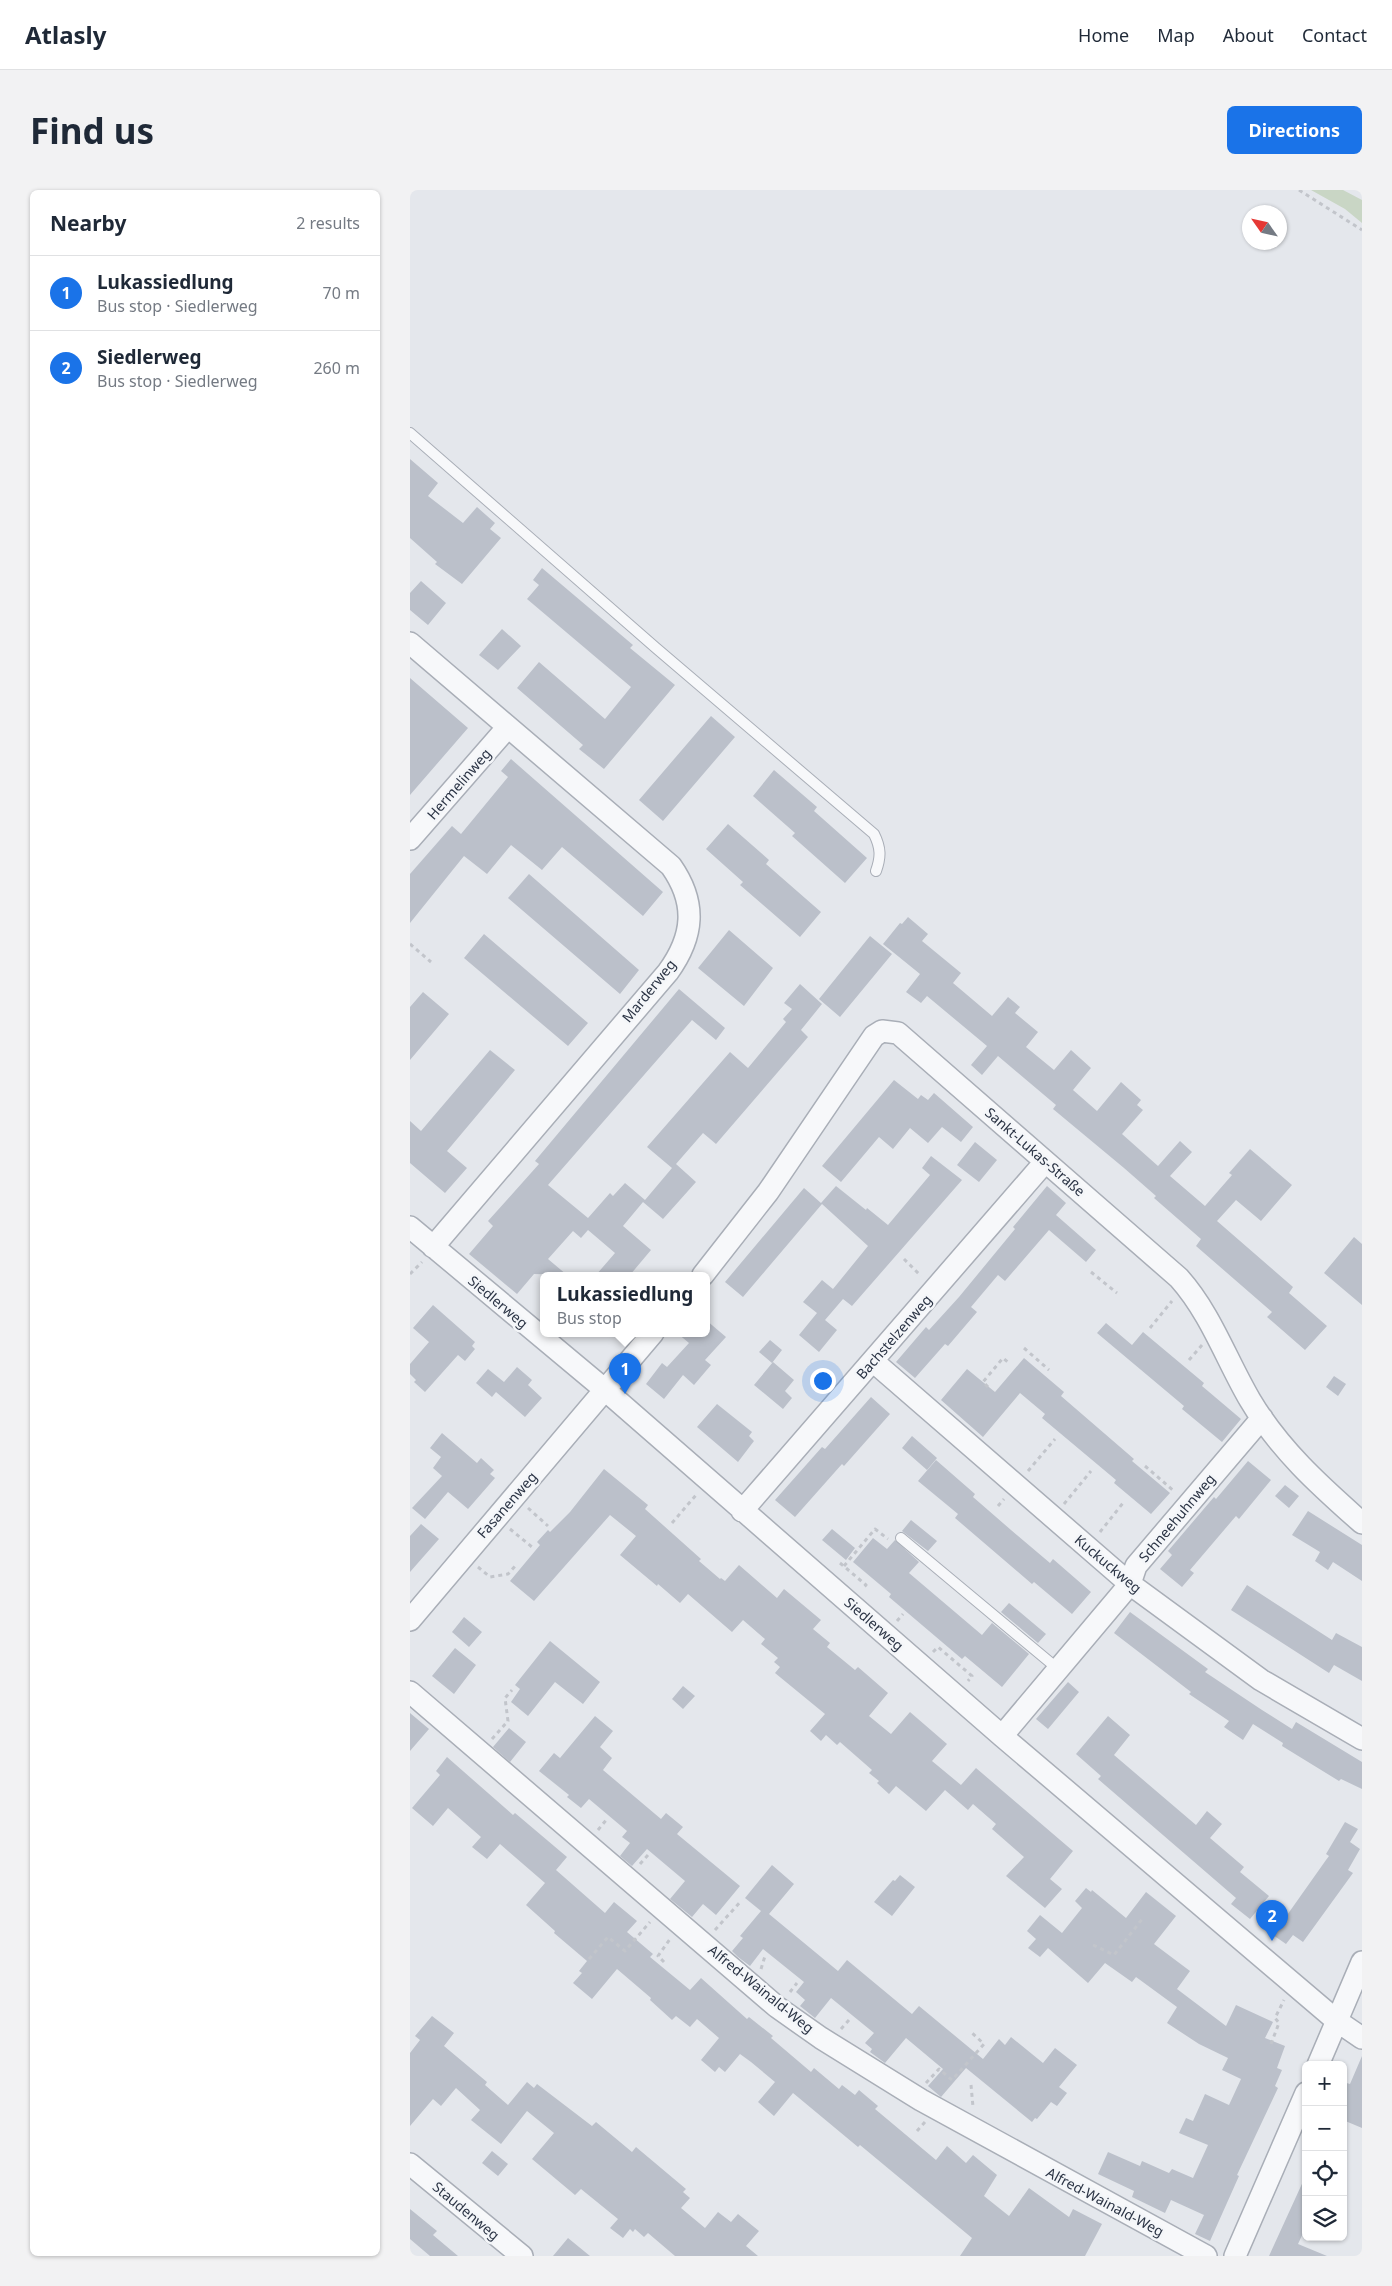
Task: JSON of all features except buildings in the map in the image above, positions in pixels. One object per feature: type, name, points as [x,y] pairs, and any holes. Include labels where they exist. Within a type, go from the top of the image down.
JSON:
[{"type":"street","name":"Marderweg","points":[[410,644],[671,866],[685,891],[691,919],[686,942],[668,972],[432,1247]]},
{"type":"street","name":"Hermelinweg","points":[[410,840],[508,728]]},
{"type":"street","name":"Sankt-Lukas-Straße","points":[[705,1272],[768,1192],[874,1036],[882,1032],[898,1033],[1168,1267],[1186,1286],[1215,1329],[1236,1373],[1262,1418],[1283,1448],[1316,1483],[1362,1523]]},
{"type":"street","name":"Bachstelzenweg","points":[[742,1511],[874,1362],[1045,1162]]},
{"type":"street","name":"Siedlerweg","points":[[410,1227],[540,1337]]},
{"type":"street","name":"Siedlerweg","points":[[540,1337],[604,1390],[1002,1736],[1337,2021],[1362,2038]]},
{"type":"street","points":[[604,1390],[650,1337]]},
{"type":"street","name":"Kuckuckweg","points":[[874,1362],[1130,1584],[1261,1680],[1362,1739]]},
{"type":"street","name":"Fasanenweg","points":[[410,1620],[604,1390]]},
{"type":"street","name":"Schneehuhnweg","points":[[1002,1736],[1130,1584],[1136,1566],[1262,1418]]},
{"type":"street","name":"Alfred-Wainald-Weg","points":[[410,1692],[777,2007],[821,2038],[921,2100],[1206,2256]]},
{"type":"street","points":[[1320,2061],[1362,1962]]},
{"type":"street","points":[[1235,2256],[1302,2102]]},
{"type":"street","name":"Staudenweg","points":[[410,2164],[522,2256]]},
{"type":"lane","points":[[410,433],[656,648],[874,834],[880,846],[880,860],[876,871]]},
{"type":"lane","points":[[900,1538],[1058,1669]]},
{"type":"path","points":[[1299,190],[1362,230]]},
{"type":"path","points":[[410,944],[431,962]]},
{"type":"path","points":[[1091,1272],[1117,1293]]},
{"type":"path","points":[[1150,1328],[1186,1286]]},
{"type":"path","points":[[1024,1348],[1049,1370]]},
{"type":"path","points":[[988,1387],[983,1382],[1003,1358],[1010,1364]]},
{"type":"path","points":[[1016,1486],[1055,1439]]},
{"type":"path","points":[[1145,1466],[1189,1504]]},
{"type":"path","points":[[1053,1518],[1091,1471]]},
{"type":"path","points":[[672,1523],[708,1481]]},
{"type":"path","points":[[515,1496],[548,1526]]},
{"type":"path","points":[[1087,1547],[1123,1503]]},
{"type":"path","points":[[496,1518],[532,1547]]},
{"type":"path","points":[[844,1566],[875,1529],[891,1541],[900,1538]]},
{"type":"path","points":[[464,1555],[490,1577],[508,1574],[516,1565]]},
{"type":"path","points":[[480,1753],[508,1721],[505,1698],[512,1690]]},
{"type":"path","points":[[703,1943],[741,1901]]},
{"type":"path","points":[[588,1959],[608,1937],[625,1951],[662,1908]]},
{"type":"path","points":[[1093,1945],[1114,1955],[1143,1918]]},
{"type":"path","points":[[664,1962],[658,1956],[680,1923]]},
{"type":"path","points":[[1271,2044],[1279,2023],[1275,2018],[1292,1983]]},
{"type":"path","points":[[921,2100],[927,2092],[924,2085],[939,2069],[952,2080],[984,2044],[970,2031]]},
{"type":"green space","points":[[1311,190],[1343,190],[1362,200],[1362,223],[1345,209]]},
{"type":"place","name":"Lukassiedlung","points":[[625,1394]]},
{"type":"place","name":"Siedlerweg","points":[[1272,1941]]}]
